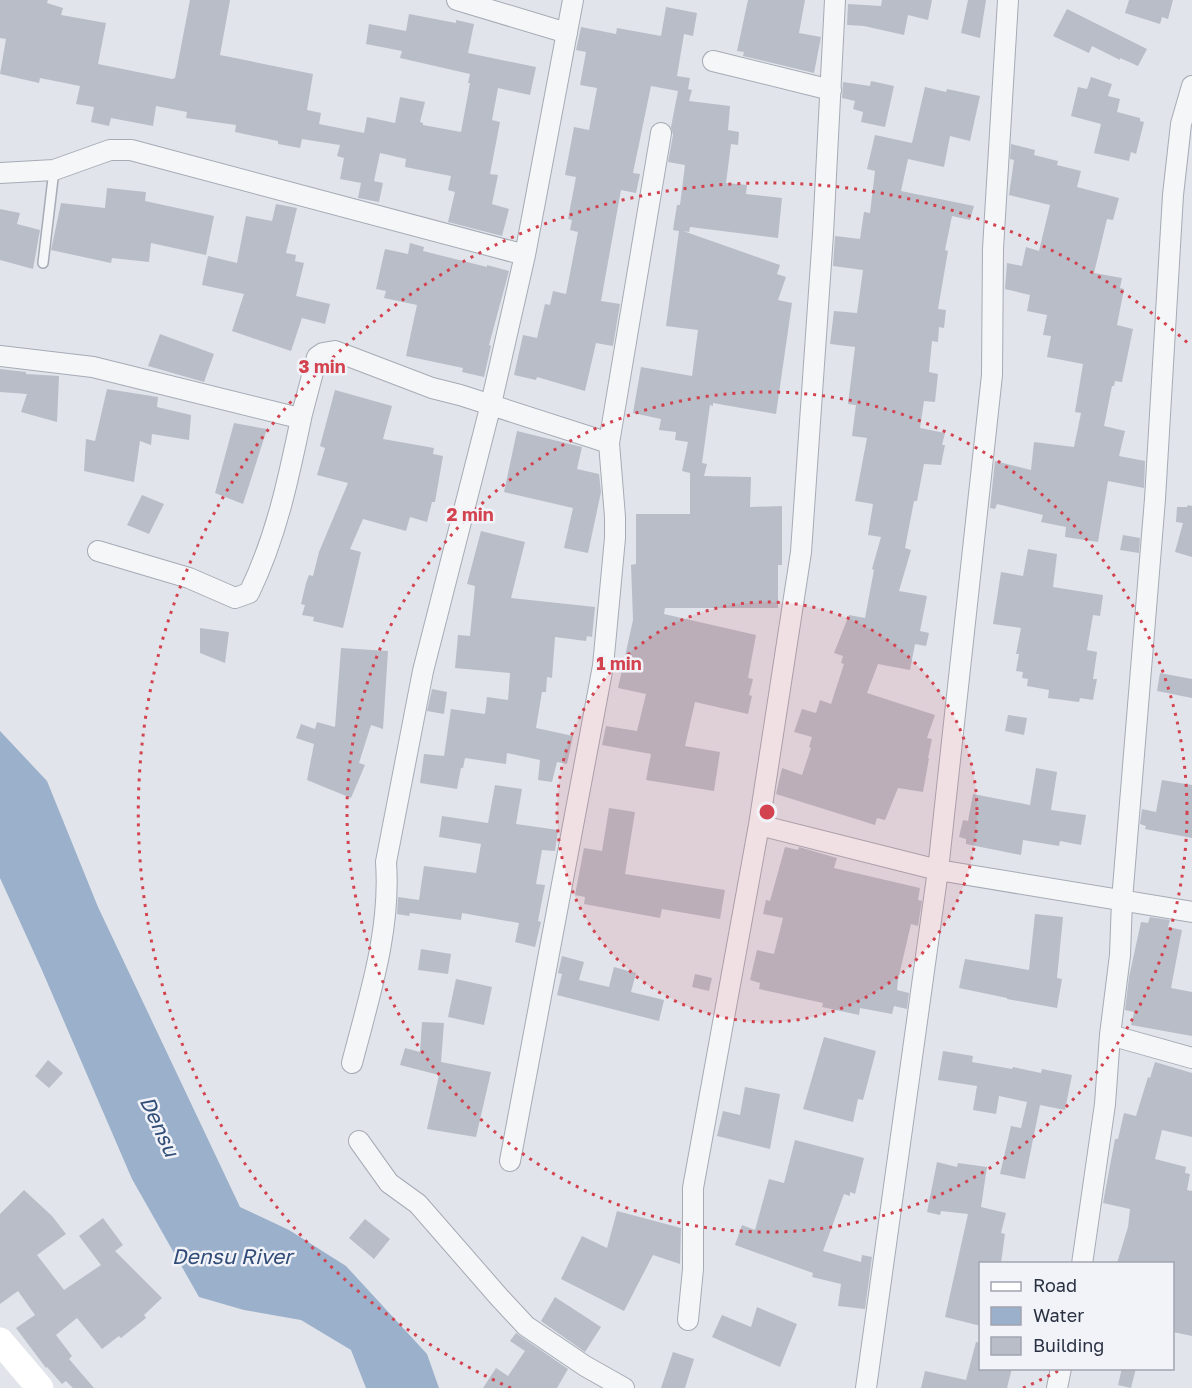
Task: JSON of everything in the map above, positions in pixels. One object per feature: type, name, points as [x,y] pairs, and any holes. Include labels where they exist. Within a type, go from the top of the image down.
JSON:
[{"type":"street","points":[[457,0],[567,33]]},
{"type":"street","points":[[352,1063],[382,948],[388,887],[386,862],[423,671],[491,404],[525,255],[573,0]]},
{"type":"street","points":[[688,1320],[693,1269],[693,1188],[759,825],[801,552],[835,0]]},
{"type":"street","points":[[866,1388],[938,870],[992,375],[993,249],[1008,0]]},
{"type":"street","points":[[713,61],[831,90]]},
{"type":"street","points":[[1082,1262],[1105,1104],[1110,1035],[1120,955],[1122,900],[1155,499],[1173,195],[1181,124],[1192,86]]},
{"type":"street","points":[[510,1161],[603,666],[615,538],[609,443],[661,133]]},
{"type":"street","points":[[0,173],[54,170],[110,150],[131,150],[525,255]]},
{"type":"street","points":[[98,551],[189,578],[235,598],[249,594],[286,492],[302,414],[318,357],[323,353],[335,351],[432,388],[491,404],[609,443]]},
{"type":"street","points":[[0,356],[93,367],[287,416],[295,417],[302,414]]},
{"type":"street","points":[[759,825],[938,870],[1192,912]]},
{"type":"street","points":[[1110,1035],[1192,1058]]},
{"type":"street","points":[[359,1141],[389,1183],[418,1204],[526,1326],[585,1366],[624,1388]]},
{"type":"street","points":[[0,1341],[38,1385]]},
{"type":"street","points":[[1057,1388],[1061,1370]]},
{"type":"lane","points":[[43,263],[54,170]]},
{"type":"water","name":"Densu River","points":[[0,731],[47,781],[98,907],[240,1207],[289,1230],[346,1266],[427,1354],[439,1388],[366,1388],[351,1350],[301,1320],[244,1310],[199,1297],[132,1179],[0,878]]},
{"type":"building","points":[[0,0],[48,0],[47,3],[63,8],[61,15],[106,23],[98,64],[172,79],[175,78],[190,0],[230,0],[220,55],[313,74],[307,110],[321,113],[319,124],[364,133],[367,117],[395,123],[400,97],[425,102],[420,122],[423,125],[461,132],[470,83],[468,83],[470,74],[400,58],[402,51],[366,44],[369,24],[406,31],[409,14],[474,24],[468,53],[536,67],[530,95],[498,88],[492,120],[500,122],[490,174],[498,175],[492,204],[509,209],[502,236],[448,222],[455,192],[448,190],[451,176],[405,167],[406,159],[380,153],[374,181],[383,183],[379,202],[358,198],[361,183],[340,179],[344,158],[337,156],[340,145],[302,139],[300,148],[278,144],[278,141],[235,132],[236,125],[186,118],[187,112],[156,106],[153,126],[111,118],[109,126],[91,122],[94,107],[76,104],[80,86],[40,78],[39,83],[0,74],[6,39],[0,38]]},
{"type":"building","points":[[748,0],[805,0],[799,33],[821,37],[814,73],[743,56],[744,52],[737,51]]},
{"type":"building","points":[[882,0],[932,0],[928,20],[908,15],[904,35],[864,26],[847,25],[848,4],[881,6]]},
{"type":"building","points":[[968,0],[986,0],[980,38],[961,33]]},
{"type":"building","points":[[1129,0],[1173,0],[1168,19],[1162,17],[1160,24],[1125,13]]},
{"type":"building","points":[[666,7],[697,13],[693,36],[684,34],[677,76],[690,78],[688,89],[692,90],[689,101],[730,106],[728,130],[739,132],[738,145],[731,144],[726,183],[747,185],[746,194],[782,198],[778,238],[690,227],[689,232],[683,231],[780,265],[777,274],[786,277],[778,300],[792,303],[776,414],[713,403],[713,406],[710,405],[702,463],[707,464],[704,476],[751,477],[750,507],[782,506],[782,565],[778,565],[778,608],[665,608],[664,614],[756,635],[748,678],[753,679],[748,714],[695,702],[685,746],[720,752],[714,791],[646,780],[651,754],[602,745],[606,726],[637,731],[646,694],[618,688],[633,620],[631,565],[636,564],[636,514],[690,514],[690,473],[682,471],[688,442],[675,440],[676,432],[659,430],[661,419],[633,413],[641,367],[692,376],[698,330],[666,326],[679,231],[673,230],[677,205],[680,205],[685,165],[668,162],[673,135],[671,127],[678,91],[651,86],[633,173],[640,174],[636,193],[621,190],[601,301],[620,304],[613,346],[596,343],[585,391],[537,377],[536,380],[514,375],[523,335],[537,338],[545,304],[550,305],[553,291],[566,294],[578,232],[570,230],[572,220],[568,219],[576,177],[565,175],[574,127],[589,130],[597,88],[580,85],[586,52],[576,50],[581,27],[616,34],[617,28],[661,36]]},
{"type":"building","points":[[1067,9],[1147,49],[1138,66],[1092,46],[1089,53],[1053,36]]},
{"type":"building","points":[[1091,77],[1112,84],[1108,96],[1120,99],[1117,112],[1140,118],[1140,121],[1144,122],[1136,154],[1131,152],[1129,161],[1094,153],[1101,124],[1071,116],[1078,87],[1087,89]]},
{"type":"building","points":[[871,81],[894,86],[885,127],[861,122],[863,112],[853,109],[855,101],[842,98],[843,82],[870,86]]},
{"type":"building","points":[[925,87],[980,96],[970,141],[950,136],[944,167],[908,159],[901,191],[974,206],[970,220],[952,216],[945,250],[948,251],[938,309],[946,310],[944,328],[939,327],[938,342],[932,341],[929,372],[938,374],[935,402],[924,401],[920,428],[945,433],[942,445],[945,445],[941,465],[924,464],[905,548],[911,550],[899,591],[927,596],[920,631],[929,633],[926,646],[915,644],[910,670],[878,664],[867,693],[935,715],[927,738],[932,739],[929,758],[923,792],[898,788],[885,820],[877,818],[875,825],[776,794],[782,768],[802,775],[811,748],[809,747],[812,737],[794,732],[802,709],[816,713],[820,700],[831,704],[844,664],[841,663],[843,656],[834,653],[849,615],[865,618],[874,570],[872,569],[881,537],[868,535],[873,504],[855,501],[867,438],[852,436],[856,405],[848,404],[855,347],[830,344],[834,311],[857,313],[863,270],[833,266],[835,236],[860,239],[864,212],[870,213],[875,171],[867,169],[875,135],[912,143]]},
{"type":"building","points":[[1011,144],[1035,150],[1034,155],[1058,161],[1057,165],[1081,171],[1077,187],[1119,198],[1113,220],[1107,219],[1094,273],[1122,278],[1120,288],[1124,289],[1117,325],[1133,329],[1122,382],[1115,381],[1112,386],[1104,426],[1125,431],[1119,456],[1145,461],[1144,488],[1108,481],[1098,542],[1065,537],[1066,527],[1041,522],[1043,515],[997,504],[995,509],[990,508],[995,461],[1031,470],[1034,442],[1074,447],[1081,413],[1075,412],[1083,364],[1047,357],[1051,336],[1043,335],[1047,315],[1027,311],[1030,295],[1005,289],[1007,263],[1022,266],[1026,247],[1039,251],[1050,205],[1009,195],[1014,160],[1010,159]]},
{"type":"building","points":[[107,188],[146,192],[145,201],[214,216],[206,255],[151,243],[149,262],[112,258],[111,263],[51,250],[61,203],[105,208]]},
{"type":"building","points":[[276,204],[297,208],[286,253],[296,255],[295,261],[304,263],[296,296],[330,304],[325,324],[302,318],[291,351],[232,331],[244,294],[202,285],[208,256],[237,263],[246,216],[272,221]]},
{"type":"building","points":[[0,209],[20,213],[17,224],[40,230],[33,269],[0,260]]},
{"type":"building","points":[[410,243],[424,247],[423,251],[509,271],[489,345],[491,346],[484,377],[462,372],[463,368],[406,356],[417,305],[384,298],[386,291],[376,289],[385,249],[408,254]]},
{"type":"building","points":[[160,334],[214,354],[204,382],[148,366]]},
{"type":"building","points":[[0,369],[26,372],[26,374],[59,376],[57,422],[21,412],[27,394],[0,392]]},
{"type":"building","points":[[107,389],[158,397],[157,407],[191,415],[189,440],[152,434],[151,445],[140,441],[134,482],[84,471],[86,439],[95,441]]},
{"type":"building","points":[[335,390],[392,406],[383,439],[434,448],[433,454],[443,456],[435,502],[432,502],[427,522],[410,517],[406,531],[363,519],[350,549],[361,552],[343,628],[313,621],[314,617],[302,615],[305,605],[301,604],[309,575],[313,576],[319,552],[348,483],[317,475],[325,448],[320,446]]},
{"type":"building","points":[[234,423],[267,429],[243,504],[215,493]]},
{"type":"building","points":[[517,431],[582,447],[577,469],[599,474],[601,492],[588,553],[564,548],[573,508],[504,492]]},
{"type":"building","points":[[142,495],[164,504],[149,534],[127,525]]},
{"type":"building","points":[[1192,506],[1192,557],[1175,552],[1183,523],[1176,522],[1177,507]]},
{"type":"building","points":[[481,531],[525,542],[511,598],[595,607],[592,637],[587,636],[586,641],[555,637],[552,678],[547,677],[546,692],[542,692],[536,728],[573,736],[567,764],[557,762],[552,782],[538,780],[540,760],[507,753],[506,764],[465,758],[457,789],[420,783],[424,754],[444,756],[451,709],[485,714],[487,697],[508,700],[510,673],[455,668],[458,635],[470,636],[475,586],[467,584]]},
{"type":"building","points":[[1123,535],[1140,538],[1139,553],[1120,550]]},
{"type":"building","points":[[1028,549],[1057,554],[1053,587],[1103,595],[1100,616],[1093,615],[1087,650],[1097,652],[1093,679],[1097,679],[1093,700],[1080,698],[1079,702],[1048,698],[1049,690],[1027,686],[1028,679],[1022,678],[1023,672],[1016,671],[1019,654],[1016,654],[1021,628],[993,624],[1001,572],[1023,576]]},
{"type":"building","points":[[200,628],[229,632],[225,663],[200,653]]},
{"type":"building","points":[[341,648],[388,651],[383,729],[371,725],[359,763],[365,765],[351,798],[307,780],[314,744],[296,738],[301,724],[315,729],[317,722],[335,727]]},
{"type":"building","points":[[1160,673],[1192,679],[1192,698],[1157,691]]},
{"type":"building","points":[[432,689],[447,692],[444,714],[427,711]]},
{"type":"building","points":[[1008,715],[1027,718],[1024,735],[1005,731]]},
{"type":"building","points":[[1036,768],[1057,772],[1051,810],[1086,815],[1081,845],[1060,841],[1059,846],[1023,840],[1021,855],[966,844],[966,839],[959,837],[963,820],[968,821],[973,794],[1030,805]]},
{"type":"building","points":[[1162,780],[1192,785],[1192,838],[1145,829],[1146,826],[1140,824],[1142,809],[1156,812]]},
{"type":"building","points":[[495,785],[522,789],[516,824],[558,830],[555,851],[542,850],[536,884],[545,885],[538,921],[541,922],[535,947],[515,942],[519,923],[462,913],[461,920],[410,913],[409,916],[397,914],[398,897],[419,900],[424,866],[476,873],[481,844],[439,837],[442,816],[488,823]]},
{"type":"building","points":[[609,808],[635,812],[625,874],[725,890],[720,919],[662,909],[660,918],[584,904],[585,897],[575,895],[584,848],[602,851]]},
{"type":"building","points":[[785,847],[798,850],[799,847],[837,858],[834,868],[920,888],[918,900],[922,901],[918,926],[911,924],[898,980],[897,990],[909,993],[907,1009],[894,1006],[892,1014],[860,1008],[859,1015],[822,1007],[823,1003],[759,989],[760,983],[750,980],[757,950],[774,954],[783,918],[763,914],[766,900],[770,901]]},
{"type":"building","points":[[1035,914],[1063,917],[1057,978],[1062,979],[1057,1008],[959,988],[965,959],[1029,970]]},
{"type":"building","points":[[1150,917],[1170,920],[1168,927],[1182,930],[1171,988],[1192,992],[1192,1036],[1131,1025],[1134,1012],[1125,1010],[1129,977],[1141,922],[1148,923]]},
{"type":"building","points":[[421,949],[451,954],[448,974],[418,970]]},
{"type":"building","points":[[562,956],[584,962],[579,980],[609,987],[614,967],[636,973],[631,992],[664,1000],[659,1021],[557,995],[562,974],[558,973]]},
{"type":"building","points":[[695,974],[712,978],[709,991],[692,987]]},
{"type":"building","points":[[456,979],[492,987],[484,1025],[448,1017]]},
{"type":"building","points":[[422,1022],[444,1023],[441,1062],[491,1072],[476,1137],[427,1129],[439,1075],[400,1065],[405,1048],[420,1052]]},
{"type":"building","points":[[824,1037],[876,1051],[863,1100],[858,1099],[853,1122],[803,1109]]},
{"type":"building","points":[[943,1051],[973,1056],[972,1062],[1041,1073],[1042,1069],[1072,1075],[1065,1110],[1040,1105],[1025,1179],[1000,1174],[1011,1126],[1021,1128],[1027,1102],[999,1096],[996,1114],[973,1110],[977,1086],[938,1080]]},
{"type":"building","points":[[48,1060],[63,1073],[49,1088],[35,1076]]},
{"type":"building","points":[[1155,1062],[1192,1073],[1192,1137],[1162,1130],[1155,1159],[1186,1167],[1185,1173],[1190,1174],[1187,1190],[1192,1191],[1192,1336],[1174,1332],[1174,1262],[1117,1262],[1128,1227],[1130,1209],[1103,1203],[1115,1139],[1118,1139],[1124,1113],[1136,1116],[1148,1077],[1150,1078]]},
{"type":"building","points":[[745,1087],[780,1094],[770,1149],[717,1136],[723,1111],[740,1115]]},
{"type":"building","points":[[795,1140],[864,1158],[855,1194],[850,1192],[850,1196],[844,1194],[823,1251],[861,1262],[862,1255],[872,1257],[865,1309],[838,1306],[841,1284],[812,1277],[813,1273],[735,1245],[742,1225],[755,1230],[769,1179],[784,1183]]},
{"type":"building","points":[[937,1162],[957,1167],[958,1163],[987,1167],[981,1207],[1006,1213],[1001,1233],[1005,1234],[1001,1262],[979,1262],[979,1326],[945,1317],[968,1214],[941,1211],[940,1215],[927,1212]]},
{"type":"building","points":[[24,1190],[52,1216],[66,1234],[37,1255],[64,1290],[101,1265],[79,1236],[103,1218],[123,1245],[115,1251],[162,1298],[144,1315],[146,1318],[121,1338],[119,1336],[102,1349],[77,1318],[56,1335],[72,1356],[69,1359],[94,1388],[73,1388],[66,1381],[62,1384],[46,1368],[16,1328],[35,1315],[18,1291],[0,1304],[0,1214]]},
{"type":"building","points":[[617,1211],[681,1228],[680,1264],[653,1255],[624,1311],[561,1279],[582,1236],[607,1248]]},
{"type":"building","points":[[365,1219],[390,1239],[374,1259],[349,1238]]},
{"type":"building","points":[[555,1297],[601,1327],[585,1352],[541,1321]]},
{"type":"building","points":[[757,1307],[797,1324],[780,1367],[712,1337],[722,1315],[751,1327]]},
{"type":"building","points":[[516,1333],[568,1369],[557,1388],[483,1388],[496,1368],[508,1376],[525,1351],[510,1341]]},
{"type":"building","points":[[976,1342],[979,1343],[979,1370],[1012,1370],[1007,1388],[921,1388],[925,1371],[966,1380]]},
{"type":"building","points":[[673,1352],[694,1359],[685,1388],[661,1388]]},
{"type":"building","points":[[1122,1370],[1136,1370],[1131,1388],[1118,1385]]},
{"type":"water label","name":"Densu","points":[[160,1126]]}]
